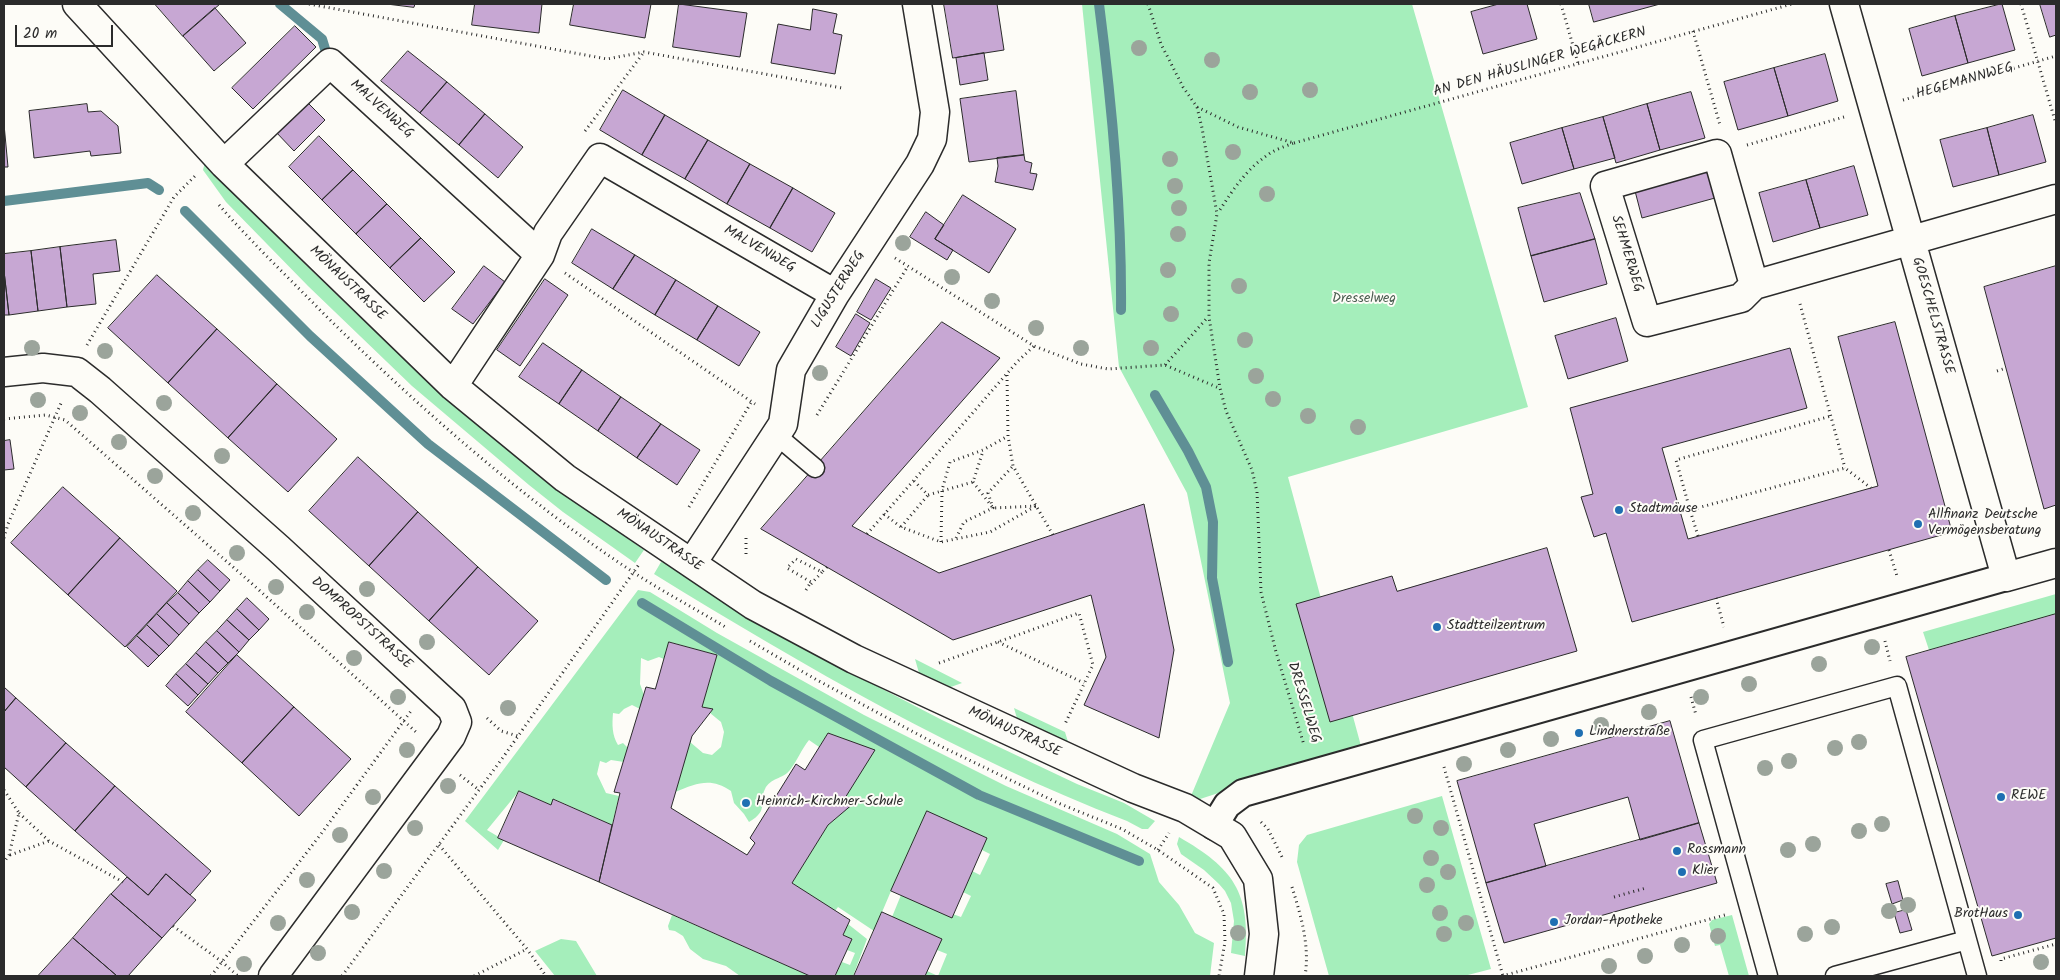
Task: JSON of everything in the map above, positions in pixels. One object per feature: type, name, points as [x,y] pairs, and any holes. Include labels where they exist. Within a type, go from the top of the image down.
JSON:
[{"type":"street","name":"MÖNAUSTRASSE","points":[[77,4],[219,158],[453,386],[565,478],[753,605],[854,658],[1133,788],[1184,808],[1232,836],[1258,879],[1264,934],[1259,976]]},
{"type":"street","name":"LIGUSTERWEG","points":[[692,563],[784,436],[791,370],[835,294],[920,164],[932,139],[935,112],[917,4]]},
{"type":"street","name":"GOESCHELSTRASSE","points":[[1844,4],[2006,577]]},
{"type":"street","name":"MALVENWEG","points":[[219,158],[330,63],[540,255]]},
{"type":"street","name":"SEHMERWEG","points":[[1722,152],[1605,186],[1647,322],[1741,298],[1754,285],[1910,241]]},
{"type":"street","points":[[1722,152],[1754,285]]},
{"type":"street","name":"MALVENWEG","points":[[600,158],[835,294]]},
{"type":"street","points":[[453,386],[540,255],[548,233],[600,158]]},
{"type":"street","points":[[1910,241],[2056,199]]},
{"type":"street","points":[[4,372],[43,368],[77,372]]},
{"type":"street","name":"DOMPROPSTSTRASSE","points":[[77,372],[212,489],[430,687],[452,709],[457,722],[451,736],[438,754],[273,976]]},
{"type":"street","points":[[1214,826],[1227,805],[1243,793],[2056,563]]},
{"type":"lane","points":[[784,436],[814,468]]},
{"type":"lane","points":[[1768,976],[1703,740],[1897,686],[1977,976]]},
{"type":"lane","points":[[1835,976],[1967,940]]},
{"type":"path","points":[[309,4],[607,59],[644,52],[842,88]]},
{"type":"path","name":"DRESSELWEG","points":[[1148,4],[1161,44],[1183,87],[1197,107],[1217,214],[1209,262],[1209,317],[1220,388],[1226,411],[1252,470],[1260,516],[1259,566],[1266,614],[1313,772]]},
{"type":"path","points":[[1561,4],[1578,63]]},
{"type":"path","name":"AN DEN HÄUSLINGER WEGÄCKERN","points":[[1217,214],[1237,183],[1251,168],[1270,152],[1294,143],[1792,4]]},
{"type":"path","points":[[2021,4],[2056,124]]},
{"type":"path","points":[[1693,31],[1722,152],[1874,108]]},
{"type":"path","points":[[600,158],[583,134],[644,52]]},
{"type":"path","name":"HEGEMANNWEG","points":[[1874,108],[2056,56]]},
{"type":"path","points":[[1197,107],[1238,127],[1294,143]]},
{"type":"path","points":[[77,372],[87,344],[174,197],[194,176],[203,161],[219,158]]},
{"type":"path","points":[[868,242],[1034,346],[1081,364],[1108,369],[1165,365],[1220,388]]},
{"type":"path","points":[[540,255],[752,402],[784,436],[908,266]]},
{"type":"path","points":[[1792,274],[1845,468],[1871,488]]},
{"type":"path","points":[[1165,365],[1209,317]]},
{"type":"path","points":[[867,534],[1007,375],[1016,362],[1034,346]]},
{"type":"path","points":[[1997,371],[2006,368]]},
{"type":"path","points":[[1007,375],[1008,436],[1013,466],[1053,535]]},
{"type":"path","points":[[685,514],[757,394]]},
{"type":"path","points":[[4,419],[46,415],[65,420],[404,720],[438,754],[479,790]]},
{"type":"path","points":[[4,538],[8,524],[54,416]]},
{"type":"path","points":[[1698,536],[1676,460],[1831,416]]},
{"type":"path","points":[[941,542],[942,490],[950,462],[983,450],[1008,436]]},
{"type":"path","points":[[973,482],[983,450]]},
{"type":"path","points":[[993,508],[988,493],[1013,466]]},
{"type":"path","points":[[1690,510],[1845,468]]},
{"type":"path","points":[[914,481],[928,495]]},
{"type":"path","points":[[901,527],[928,495],[973,482]]},
{"type":"path","points":[[973,482],[993,508]]},
{"type":"path","points":[[884,514],[901,527],[941,542],[990,532],[1036,506]]},
{"type":"path","points":[[956,539],[964,522],[993,508],[1036,506]]},
{"type":"path","points":[[746,530],[746,554]]},
{"type":"path","points":[[806,590],[811,582],[787,568],[796,559],[822,572],[826,567],[806,590]]},
{"type":"path","points":[[342,976],[479,790],[634,573]]},
{"type":"path","points":[[939,663],[1079,613],[1093,665],[1065,724]]},
{"type":"path","points":[[1878,614],[1897,686]]},
{"type":"path","points":[[998,642],[1084,683]]},
{"type":"path","points":[[1683,668],[1703,740]]},
{"type":"path","points":[[211,976],[321,834],[430,687]]},
{"type":"path","points":[[1435,738],[1503,976],[1750,908]]},
{"type":"path","points":[[4,790],[19,813],[49,841],[123,882]]},
{"type":"path","points":[[4,862],[9,855],[19,813]]},
{"type":"path","points":[[9,855],[49,841]]},
{"type":"path","points":[[439,845],[527,949],[546,976]]},
{"type":"path","points":[[1614,897],[1646,888]]},
{"type":"path","points":[[173,926],[221,961],[238,976]]},
{"type":"path","points":[[2001,959],[2056,944]]},
{"type":"path","points":[[474,976],[527,949]]},
{"type":"green space","name":"Dresselweg","points":[[1082,4],[1412,4],[1528,407],[1288,477],[1361,746],[1188,803],[1230,703],[1187,493],[1119,367]]},
{"type":"green space","points":[[205,162],[308,267],[414,367],[526,462],[644,550],[635,563],[563,512],[412,386],[308,286],[226,202],[203,170]]},
{"type":"green space","points":[[661,562],[842,668],[942,720],[1077,784],[1124,803],[1155,821],[1148,829],[1142,829],[1065,796],[944,739],[768,643],[654,574]]},
{"type":"green space","points":[[638,590],[650,592],[717,633],[864,715],[1006,786],[1117,834],[1150,854],[1159,882],[1179,905],[1195,933],[1214,943],[1210,976],[938,976],[947,954],[937,950],[941,939],[892,917],[901,895],[961,917],[971,896],[963,892],[972,871],[980,875],[990,854],[982,850],[891,891],[874,931],[838,907],[835,911],[792,883],[828,825],[853,803],[845,798],[874,750],[828,733],[819,747],[809,740],[790,770],[767,785],[763,794],[761,810],[749,822],[734,803],[731,791],[717,784],[697,784],[675,792],[690,742],[703,753],[712,755],[721,747],[724,732],[721,722],[710,713],[712,709],[702,707],[717,655],[670,642],[664,659],[659,657],[648,661],[641,658],[640,684],[644,695],[640,709],[632,705],[619,714],[613,713],[613,730],[616,741],[618,745],[623,743],[628,748],[624,762],[611,760],[606,763],[600,761],[597,774],[606,793],[619,796],[612,825],[554,799],[551,805],[519,791],[487,830],[504,840],[498,850],[465,821]]},
{"type":"green space","points":[[2056,594],[2056,614],[1929,650],[1923,632]]},
{"type":"green space","points":[[915,659],[962,683],[948,688],[919,673]]},
{"type":"green space","points":[[1014,708],[1065,732],[1069,745],[1018,722]]},
{"type":"green space","points":[[1442,796],[1491,969],[1464,976],[1329,976],[1297,862],[1299,845],[1307,835]]},
{"type":"green space","points":[[1179,837],[1198,848],[1213,860],[1225,871],[1234,884],[1241,898],[1245,915],[1245,956],[1231,953],[1234,921],[1231,903],[1225,891],[1204,870],[1181,854],[1177,844]]},
{"type":"green space","points":[[672,915],[810,976],[740,976],[726,966],[703,959],[690,949],[683,936],[669,930],[668,926]]},
{"type":"green space","points":[[1732,915],[1749,976],[1729,976],[1720,945],[1715,946],[1709,924],[1712,920]]},
{"type":"green space","points":[[848,924],[867,939],[853,976],[835,976],[842,962],[850,965],[855,953],[847,950],[852,939],[843,935]]},
{"type":"green space","points":[[561,939],[576,941],[597,976],[555,976],[535,951]]},
{"type":"green space","points":[[927,971],[938,976],[925,976]]},
{"type":"building","points":[[155,4],[220,4],[183,36]]},
{"type":"building","points":[[387,4],[415,4],[414,7]]},
{"type":"building","points":[[475,4],[542,4],[539,33],[472,25]]},
{"type":"building","points":[[574,4],[651,4],[645,38],[570,25]]},
{"type":"building","points":[[679,4],[747,13],[740,57],[673,47]]},
{"type":"building","points":[[944,4],[997,4],[1004,50],[953,58]]},
{"type":"building","points":[[1499,4],[1527,4],[1537,39],[1483,54],[1471,12]]},
{"type":"building","points":[[1589,4],[1660,4],[1594,22]]},
{"type":"building","points":[[2002,4],[2015,50],[1968,63],[1955,16]]},
{"type":"building","points":[[2040,4],[2056,4],[2056,35],[2050,37]]},
{"type":"building","points":[[215,8],[246,43],[214,71],[183,36]]},
{"type":"building","points":[[813,9],[837,14],[833,33],[842,35],[835,74],[771,63],[778,24],[810,30]]},
{"type":"building","points":[[1955,16],[1968,63],[1922,76],[1909,29]]},
{"type":"building","points":[[295,26],[316,47],[253,109],[232,88]]},
{"type":"building","points":[[408,51],[447,82],[420,113],[381,81]]},
{"type":"building","points":[[984,53],[988,80],[960,85],[956,58]]},
{"type":"building","points":[[1825,54],[1838,101],[1788,116],[1774,68]]},
{"type":"building","points":[[1774,68],[1788,116],[1738,130],[1724,82]]},
{"type":"building","points":[[447,82],[485,114],[459,145],[420,113]]},
{"type":"building","points":[[623,90],[665,115],[642,155],[600,130]]},
{"type":"building","points":[[1016,91],[1024,155],[969,162],[960,99]]},
{"type":"building","points":[[1691,92],[1705,138],[1660,150],[1647,104]]},
{"type":"building","points":[[306,101],[325,120],[294,151],[275,131]]},
{"type":"building","points":[[87,104],[88,112],[101,111],[118,126],[121,153],[91,156],[90,151],[34,158],[29,111]]},
{"type":"building","points":[[1647,104],[1660,150],[1616,163],[1603,117]]},
{"type":"building","points":[[485,114],[523,147],[498,178],[459,145]]},
{"type":"building","points":[[665,115],[708,140],[685,179],[642,155]]},
{"type":"building","points":[[2033,115],[2046,162],[1999,175],[1987,128]]},
{"type":"building","points":[[1603,117],[1615,158],[1574,169],[1562,128]]},
{"type":"building","points":[[4,124],[8,167],[4,167]]},
{"type":"building","points":[[1562,128],[1574,169],[1522,184],[1510,143]]},
{"type":"building","points":[[1987,128],[1999,175],[1953,187],[1940,140]]},
{"type":"building","points":[[319,136],[353,170],[322,200],[289,167]]},
{"type":"building","points":[[708,140],[750,164],[727,204],[685,179]]},
{"type":"building","points":[[1024,155],[1025,161],[1032,163],[1030,173],[1037,174],[1033,190],[995,182],[998,166],[997,158]]},
{"type":"building","points":[[750,164],[793,188],[770,228],[727,204]]},
{"type":"building","points":[[1854,166],[1868,215],[1820,228],[1806,180]]},
{"type":"building","points":[[1707,167],[1715,198],[1642,218],[1634,187]]},
{"type":"building","points":[[353,170],[387,204],[356,234],[322,200]]},
{"type":"building","points":[[1806,180],[1820,228],[1773,242],[1759,193]]},
{"type":"building","points":[[793,188],[835,213],[812,252],[770,228]]},
{"type":"building","points":[[1580,193],[1595,239],[1531,256],[1518,208]]},
{"type":"building","points":[[963,195],[1016,229],[989,273],[935,239]]},
{"type":"building","points":[[387,204],[421,238],[390,268],[356,234]]},
{"type":"building","points":[[926,212],[944,225],[935,239],[953,250],[947,260],[910,237]]},
{"type":"building","points":[[592,229],[635,255],[613,289],[572,263]]},
{"type":"building","points":[[421,238],[455,272],[424,302],[390,268]]},
{"type":"building","points":[[1595,239],[1607,284],[1544,302],[1531,256]]},
{"type":"building","points":[[116,240],[120,271],[93,274],[96,304],[67,307],[60,247]]},
{"type":"building","points":[[60,247],[67,307],[38,311],[31,251]]},
{"type":"building","points":[[31,251],[38,311],[9,315],[4,254]]},
{"type":"building","points":[[635,255],[676,280],[655,315],[613,289]]},
{"type":"building","points":[[484,266],[505,282],[473,324],[452,309]]},
{"type":"building","points":[[2056,266],[2056,505],[2044,509],[1984,287]]},
{"type":"building","points":[[4,271],[9,315],[4,315]]},
{"type":"building","points":[[157,275],[217,329],[168,383],[108,328]]},
{"type":"building","points":[[545,279],[568,295],[520,366],[497,350]]},
{"type":"building","points":[[876,279],[891,288],[871,320],[857,312]]},
{"type":"building","points":[[676,280],[718,306],[697,340],[655,315]]},
{"type":"building","points":[[718,306],[760,332],[739,366],[697,340]]},
{"type":"building","points":[[856,314],[870,323],[851,356],[836,347]]},
{"type":"building","points":[[1616,318],[1628,361],[1568,379],[1555,336]]},
{"type":"building","points":[[942,322],[1000,358],[852,526],[939,573],[1144,504],[1174,650],[1159,738],[1084,705],[1106,657],[1091,595],[953,640],[761,529]]},
{"type":"building","points":[[1895,322],[1952,532],[1632,622],[1606,533],[1594,537],[1581,497],[1593,494],[1570,408],[1790,348],[1807,408],[1662,448],[1688,539],[1878,486],[1838,337]]},
{"type":"building","points":[[217,329],[277,384],[228,438],[168,383]]},
{"type":"building","points":[[543,343],[582,370],[559,404],[519,377]]},
{"type":"building","points":[[582,370],[621,397],[598,431],[559,404]]},
{"type":"building","points":[[277,384],[337,439],[288,492],[228,438]]},
{"type":"building","points":[[621,397],[661,424],[637,458],[598,431]]},
{"type":"building","points":[[661,424],[700,450],[677,485],[637,458]]},
{"type":"building","points":[[10,440],[14,469],[4,470],[4,441]]},
{"type":"building","points":[[358,457],[418,512],[369,566],[309,511]]},
{"type":"building","points":[[63,487],[120,538],[68,595],[11,543]]},
{"type":"building","points":[[418,512],[478,567],[429,621],[369,566]]},
{"type":"building","points":[[120,538],[177,591],[125,647],[68,595]]},
{"type":"building","name":"Stadtteilzentrum","points":[[1547,548],[1577,651],[1330,722],[1296,604],[1392,576],[1397,591]]},
{"type":"building","points":[[208,560],[230,580],[220,591],[198,570]]},
{"type":"building","points":[[478,567],[538,621],[489,675],[429,621]]},
{"type":"building","points":[[198,570],[220,591],[210,602],[188,581]]},
{"type":"building","points":[[188,581],[210,602],[199,613],[178,593]]},
{"type":"building","points":[[178,593],[199,613],[189,624],[167,603]]},
{"type":"building","points":[[247,598],[269,619],[259,630],[237,609]]},
{"type":"building","points":[[167,603],[189,624],[179,635],[157,614]]},
{"type":"building","points":[[237,609],[259,630],[249,640],[227,620]]},
{"type":"building","points":[[157,614],[179,635],[169,646],[147,625]]},
{"type":"building","name":"REWE","points":[[2056,614],[2056,938],[1992,956],[1906,657]]},
{"type":"building","points":[[227,620],[249,640],[239,652],[217,631]]},
{"type":"building","points":[[147,625],[169,646],[159,656],[137,636]]},
{"type":"building","points":[[217,631],[239,652],[228,663],[206,642]]},
{"type":"building","points":[[137,636],[159,656],[148,667],[127,647]]},
{"type":"building","points":[[206,642],[228,663],[218,673],[196,653]]},
{"type":"building","points":[[669,642],[717,655],[702,707],[713,709],[692,736],[671,808],[747,855],[755,843],[750,838],[796,764],[805,770],[828,733],[875,750],[845,798],[854,803],[828,825],[792,883],[850,920],[843,935],[852,939],[835,976],[810,976],[599,882],[620,793],[614,792],[646,687],[655,689]]},
{"type":"building","points":[[196,653],[218,673],[208,684],[186,664]]},
{"type":"building","points":[[237,655],[294,707],[242,763],[186,712]]},
{"type":"building","points":[[186,664],[208,684],[198,695],[176,674]]},
{"type":"building","points":[[176,674],[198,695],[188,706],[166,686]]},
{"type":"building","points":[[4,687],[16,698],[4,712]]},
{"type":"building","points":[[16,698],[66,743],[26,787],[4,767],[4,712]]},
{"type":"building","points":[[294,707],[351,759],[299,816],[242,763]]},
{"type":"building","points":[[1670,721],[1699,823],[1640,840],[1628,797],[1534,824],[1546,866],[1486,883],[1457,781]]},
{"type":"building","points":[[66,743],[115,786],[75,831],[26,787]]},
{"type":"building","points":[[115,786],[211,871],[190,895],[166,874],[148,895],[75,831]]},
{"type":"building","points":[[519,791],[551,805],[553,799],[612,825],[599,882],[498,838]]},
{"type":"building","points":[[927,811],[987,838],[952,918],[891,891]]},
{"type":"building","points":[[1699,823],[1717,883],[1504,943],[1486,883]]},
{"type":"building","points":[[166,874],[196,900],[162,938],[111,894],[127,877],[148,895]]},
{"type":"building","points":[[1898,881],[1903,900],[1892,904],[1886,884]]},
{"type":"building","points":[[111,894],[162,938],[128,976],[117,976],[73,938]]},
{"type":"building","points":[[1906,910],[1912,930],[1900,933],[1894,913]]},
{"type":"building","points":[[882,912],[942,939],[925,976],[854,976]]},
{"type":"building","points":[[73,938],[117,976],[38,976]]},
{"type":"waterway","points":[[280,4],[322,39],[329,62]]},
{"type":"waterway","points":[[1099,4],[1118,195],[1121,310]]},
{"type":"waterway","points":[[4,201],[148,183],[159,190]]},
{"type":"waterway","points":[[185,211],[310,336],[428,444],[606,580]]},
{"type":"waterway","points":[[1155,395],[1188,451],[1206,487],[1213,522],[1212,578],[1228,662]]},
{"type":"waterway","points":[[642,603],[771,681],[979,795],[1139,861]]},
{"type":"place","name":"Stadtmäuse","points":[[1619,510]]},
{"type":"place","name":"Allfinanz Deutsche Vermögensberatung","points":[[1918,524]]},
{"type":"place","name":"Stadtteilzentrum","points":[[1437,627]]},
{"type":"place","name":"Lindnerstraße","points":[[1579,733]]},
{"type":"place","name":"REWE","points":[[2001,797]]},
{"type":"place","name":"Heinrich-Kirchner-Schule","points":[[746,803]]},
{"type":"place","name":"Rossmann","points":[[1677,851]]},
{"type":"place","name":"Klier","points":[[1682,872]]},
{"type":"place","name":"BrotHaus","points":[[2018,915]]},
{"type":"place","name":"Jordan-Apotheke","points":[[1554,922]]}]
